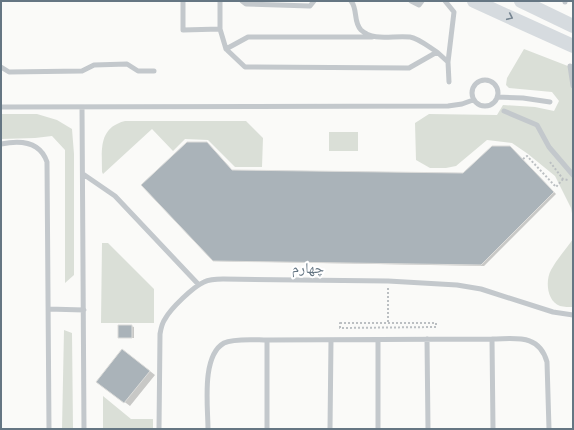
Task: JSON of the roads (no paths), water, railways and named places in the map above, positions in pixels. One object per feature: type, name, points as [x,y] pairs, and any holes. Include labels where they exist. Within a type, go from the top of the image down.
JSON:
[{"type":"main road","points":[[474,1],[573,46]]},
{"type":"main road","points":[[521,1],[573,26]]},
{"type":"lane","points":[[183,1],[183,30],[220,29]]},
{"type":"lane","points":[[220,1],[220,29],[226,49],[245,67],[409,68],[437,52]]},
{"type":"lane","points":[[242,1],[246,4],[310,6],[314,1]]},
{"type":"lane","points":[[351,1],[354,4],[356,22],[361,29],[372,37]]},
{"type":"lane","points":[[411,1],[420,5],[422,1]]},
{"type":"lane","points":[[445,1],[454,12],[448,62],[449,82]]},
{"type":"lane","points":[[226,49],[248,37],[411,37],[437,52],[448,62]]},
{"type":"lane","points":[[1,67],[9,72],[82,71],[94,65],[127,64],[138,71],[154,71]]},
{"type":"lane","points":[[570,66],[573,86]]},
{"type":"lane","points":[[479,82],[491,82],[497,89],[497,96],[495,101],[488,106],[480,105],[472,96],[473,88],[479,82]]},
{"type":"lane","points":[[497,96],[550,102]]},
{"type":"lane","points":[[1,107],[448,106],[474,100]]},
{"type":"lane","points":[[82,107],[84,429]]},
{"type":"lane","points":[[504,111],[537,125],[549,147],[573,175]]},
{"type":"lane","points":[[1,144],[28,143],[38,147],[44,153],[47,162],[49,429]]},
{"type":"lane","points":[[83,174],[115,196],[199,285]]},
{"type":"lane","name":"چهارم","points":[[159,429],[160,334],[162,325],[166,317],[189,292],[205,281],[218,279],[388,281],[457,285],[482,289],[553,312],[573,315]]},
{"type":"lane","points":[[48,309],[84,310]]},
{"type":"lane","points":[[427,339],[428,429]]},
{"type":"lane","points":[[492,339],[493,429]]},
{"type":"lane","points":[[208,429],[209,368],[213,356],[225,343],[236,341],[267,340],[524,339],[534,342],[545,354],[547,362],[549,429]]},
{"type":"lane","points":[[267,340],[267,429]]},
{"type":"lane","points":[[330,429],[331,340]]},
{"type":"lane","points":[[378,340],[378,429]]}]
